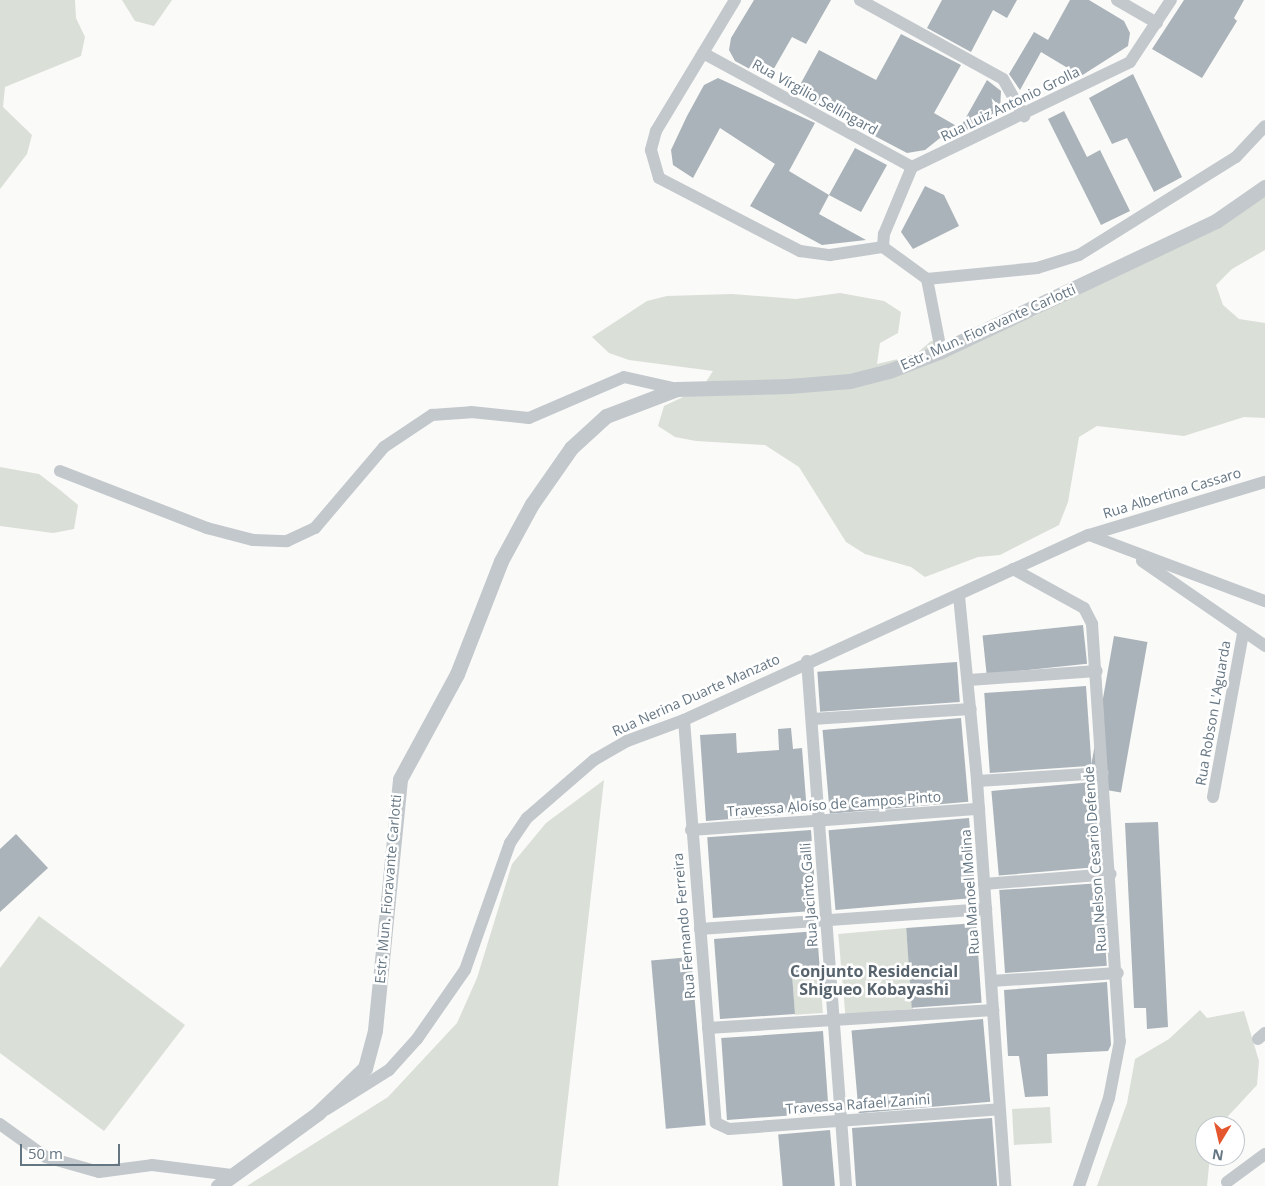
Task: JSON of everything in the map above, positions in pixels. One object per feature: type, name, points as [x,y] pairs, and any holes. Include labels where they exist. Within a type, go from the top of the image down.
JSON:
[{"type":"street","points":[[735,0],[656,131],[651,150],[659,178],[800,251],[830,254],[883,247],[927,279],[1037,268],[1079,255],[1236,157],[1265,126]]},
{"type":"street","points":[[860,0],[1003,79],[1024,116]]},
{"type":"street","points":[[1117,0],[1158,23]]},
{"type":"street","name":"Rua Luiz Antonio Grolla","points":[[912,168],[1024,116],[1130,62],[1158,23],[1171,0]]},
{"type":"street","name":"Rua Vírgilio Sellingard","points":[[703,53],[912,168]]},
{"type":"street","points":[[883,247],[884,234],[912,168]]},
{"type":"street","name":"Estr. Mun. Fioravante Carlotti","points":[[218,1186],[318,1113],[353,1084],[371,1053],[396,794],[457,674],[501,561],[532,504],[571,448],[606,416],[677,389],[850,381],[941,351],[1216,221],[1265,187]]},
{"type":"street","points":[[927,279],[941,351]]},
{"type":"street","points":[[60,471],[207,528],[253,540],[287,541],[315,528],[384,447],[432,414],[461,412],[528,418],[624,377],[677,389]]},
{"type":"street","name":"Rua Albertina Cassaro","points":[[1088,535],[1265,482]]},
{"type":"street","points":[[1088,535],[1135,555],[1265,601]]},
{"type":"street","name":"Rua Nerina Duarte Manzato","points":[[318,1113],[389,1070],[448,996],[476,947],[510,843],[527,818],[594,760],[627,741],[684,720],[807,661],[959,596],[1012,569],[1088,535]]},
{"type":"street","points":[[1135,555],[1243,634],[1265,646]]},
{"type":"street","name":"Rua Nelson Cesario Defende","points":[[1012,569],[1084,608],[1091,618],[1097,670],[1118,973],[1118,1062],[1079,1186]]},
{"type":"street","name":"Rua Manoel Molina","points":[[959,596],[969,680],[977,781],[1005,1186]]},
{"type":"street","name":"Rua Robson L'Aguarda","points":[[1213,797],[1243,634]]},
{"type":"street","name":"Rua Jacinto Galli","points":[[807,661],[846,1186]]},
{"type":"street","points":[[969,680],[1097,670]]},
{"type":"street","points":[[812,719],[971,709]]},
{"type":"street","name":"Rua Fernando Ferreira","points":[[684,720],[713,1115],[720,1127]]},
{"type":"street","points":[[977,781],[1104,772]]},
{"type":"street","name":"Travessa Aloíso de Campos Pinto","points":[[691,830],[819,819],[979,809]]},
{"type":"street","points":[[984,884],[1111,874]]},
{"type":"street","points":[[700,929],[986,908]]},
{"type":"street","points":[[991,981],[1118,973]]},
{"type":"street","points":[[708,1028],[993,1010]]},
{"type":"street","name":"Travessa Rafael Zanini","points":[[720,1127],[999,1108]]},
{"type":"street","points":[[0,1124],[46,1157],[99,1172],[152,1165],[231,1175]]},
{"type":"street","points":[[1228,1182],[1265,1154]]},
{"type":"shaded area","points":[[0,0],[75,0],[76,18],[85,37],[81,56],[5,87],[3,107],[32,135],[27,154],[0,189]]},
{"type":"shaded area","points":[[122,0],[172,0],[154,26],[135,21]]},
{"type":"shaded area","points":[[1265,187],[1265,250],[1232,269],[1216,285],[1223,305],[1239,319],[1265,323],[1265,418],[1244,417],[1184,436],[1097,426],[1079,437],[1068,502],[1059,525],[1000,555],[978,557],[925,577],[911,567],[865,554],[846,542],[799,467],[765,445],[696,441],[675,437],[658,426],[664,406],[702,388],[713,371],[629,360],[609,353],[592,337],[647,301],[667,296],[732,294],[796,299],[840,293],[884,301],[901,312],[898,333],[880,343],[877,364],[915,355],[931,341],[952,342],[1035,316]]},
{"type":"shaded area","points":[[0,467],[39,474],[78,505],[74,529],[53,533],[0,526]]},
{"type":"shaded area","points":[[604,780],[558,1186],[247,1186],[388,1097],[457,1023],[477,978],[512,864],[546,823]]},
{"type":"shaded area","points":[[39,916],[185,1025],[104,1131],[0,1053],[0,968]]},
{"type":"shaded area","points":[[906,928],[913,1009],[845,1015],[838,934]]},
{"type":"shaded area","points":[[820,972],[823,1013],[795,1015],[792,974]]},
{"type":"shaded area","points":[[1200,1010],[1207,1018],[1244,1011],[1259,1061],[1257,1085],[1228,1116],[1195,1116],[1195,1166],[1209,1166],[1207,1186],[1097,1186],[1127,1103],[1135,1059],[1169,1039]]},
{"type":"shaded area","points":[[1050,1107],[1052,1143],[1014,1145],[1012,1109]]},
{"type":"building","points":[[754,0],[831,0],[806,44],[792,37],[768,79],[735,61],[729,50],[731,38]]},
{"type":"building","points":[[942,0],[1017,0],[1007,18],[993,10],[971,52],[927,28]]},
{"type":"building","points":[[1070,0],[1089,0],[1124,21],[1130,33],[1128,46],[1081,76],[1041,52],[1020,90],[1009,74],[1034,32],[1048,40]]},
{"type":"building","points":[[1184,0],[1244,0],[1234,18],[1237,21],[1202,78],[1152,49]]},
{"type":"building","points":[[901,34],[961,65],[934,113],[960,128],[987,80],[1001,91],[1000,110],[955,137],[946,141],[940,138],[925,150],[907,153],[795,94],[819,50],[876,80]]},
{"type":"building","points":[[1133,74],[1182,177],[1154,192],[1127,138],[1112,144],[1089,98]]},
{"type":"building","points":[[718,78],[815,123],[789,171],[829,195],[819,214],[866,240],[822,245],[750,206],[775,164],[720,128],[693,178],[673,165],[671,150],[687,116],[704,85]]},
{"type":"building","points":[[1064,111],[1087,157],[1100,150],[1130,211],[1101,225],[1048,119]]},
{"type":"building","points":[[855,148],[887,165],[861,212],[829,195]]},
{"type":"building","points":[[925,186],[944,195],[959,226],[913,249],[901,232]]},
{"type":"building","points":[[1083,625],[1087,664],[987,674],[983,636]]},
{"type":"building","points":[[1114,636],[1147,642],[1121,793],[1087,787]]},
{"type":"building","points":[[957,662],[960,702],[820,712],[817,672]]},
{"type":"building","points":[[1086,686],[1092,766],[990,773],[984,693]]},
{"type":"building","points":[[961,718],[968,802],[830,814],[823,730]]},
{"type":"building","points":[[791,728],[793,749],[802,748],[807,813],[706,821],[700,735],[736,733],[737,753],[779,750],[778,729]]},
{"type":"building","points":[[1093,782],[1100,867],[999,876],[991,791]]},
{"type":"building","points":[[969,818],[976,898],[836,910],[829,830]]},
{"type":"building","points":[[1158,822],[1168,1027],[1147,1029],[1146,1008],[1134,1008],[1125,823]]},
{"type":"building","points":[[811,830],[817,911],[713,918],[707,837]]},
{"type":"building","points":[[16,834],[48,868],[0,912],[0,849]]},
{"type":"building","points":[[1101,883],[1107,966],[1005,973],[999,890]]},
{"type":"building","points":[[976,923],[982,1003],[912,1008],[906,928]]},
{"type":"building","points":[[817,931],[820,972],[792,974],[795,1014],[720,1019],[714,939]]},
{"type":"building","points":[[691,957],[706,1125],[666,1129],[651,960]]},
{"type":"building","points":[[1107,982],[1111,1045],[1108,1051],[1047,1054],[1048,1096],[1025,1097],[1019,1056],[1008,1056],[1004,990]]},
{"type":"building","points":[[983,1019],[990,1102],[859,1113],[852,1031]]},
{"type":"building","points":[[823,1031],[829,1113],[727,1120],[721,1038]]},
{"type":"building","points":[[992,1118],[997,1186],[856,1186],[852,1128]]},
{"type":"building","points":[[830,1130],[835,1186],[783,1186],[778,1135]]},
{"type":"district","name":"Conjunto Residencial Shigueo Kobayashi","points":[[874,980]]}]
